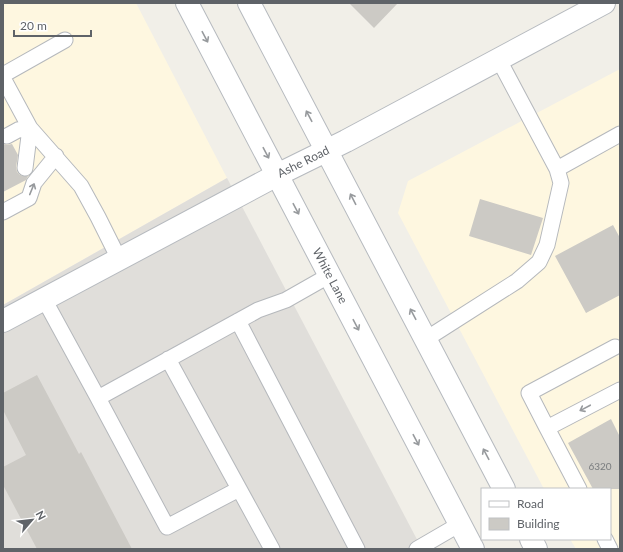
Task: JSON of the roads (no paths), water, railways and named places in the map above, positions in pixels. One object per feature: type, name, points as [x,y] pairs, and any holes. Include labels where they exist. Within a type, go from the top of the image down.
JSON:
[{"type":"main road","name":"White Lane","points":[[187,3],[473,549]]},
{"type":"main road","points":[[249,3],[503,488]]},
{"type":"main road","name":"Ashe Road","points":[[3,321],[278,175],[327,151],[604,3]]},
{"type":"main road","points":[[460,524],[479,549]]},
{"type":"main road","points":[[532,540],[536,549]]},
{"type":"lane","points":[[3,75],[65,40]]},
{"type":"lane","points":[[426,339],[517,282],[539,262],[547,245],[561,184],[557,169],[498,60]]},
{"type":"lane","points":[[3,78],[30,128],[81,186],[119,259]]},
{"type":"lane","points":[[7,136],[18,130],[30,128]]},
{"type":"lane","points":[[17,154],[30,128]]},
{"type":"lane","points":[[25,168],[30,128]]},
{"type":"lane","points":[[557,169],[620,134]]},
{"type":"lane","points":[[3,212],[29,198],[34,183],[56,156]]},
{"type":"lane","points":[[98,398],[258,310],[286,300],[330,275]]},
{"type":"lane","points":[[44,300],[168,527],[239,489]]},
{"type":"lane","points":[[238,321],[357,549]]},
{"type":"lane","points":[[578,488],[529,393],[618,347]]},
{"type":"lane","points":[[168,359],[272,549]]},
{"type":"lane","points":[[547,428],[620,390]]},
{"type":"lane","points":[[417,549],[460,524]]},
{"type":"lane","points":[[606,540],[610,549]]}]
